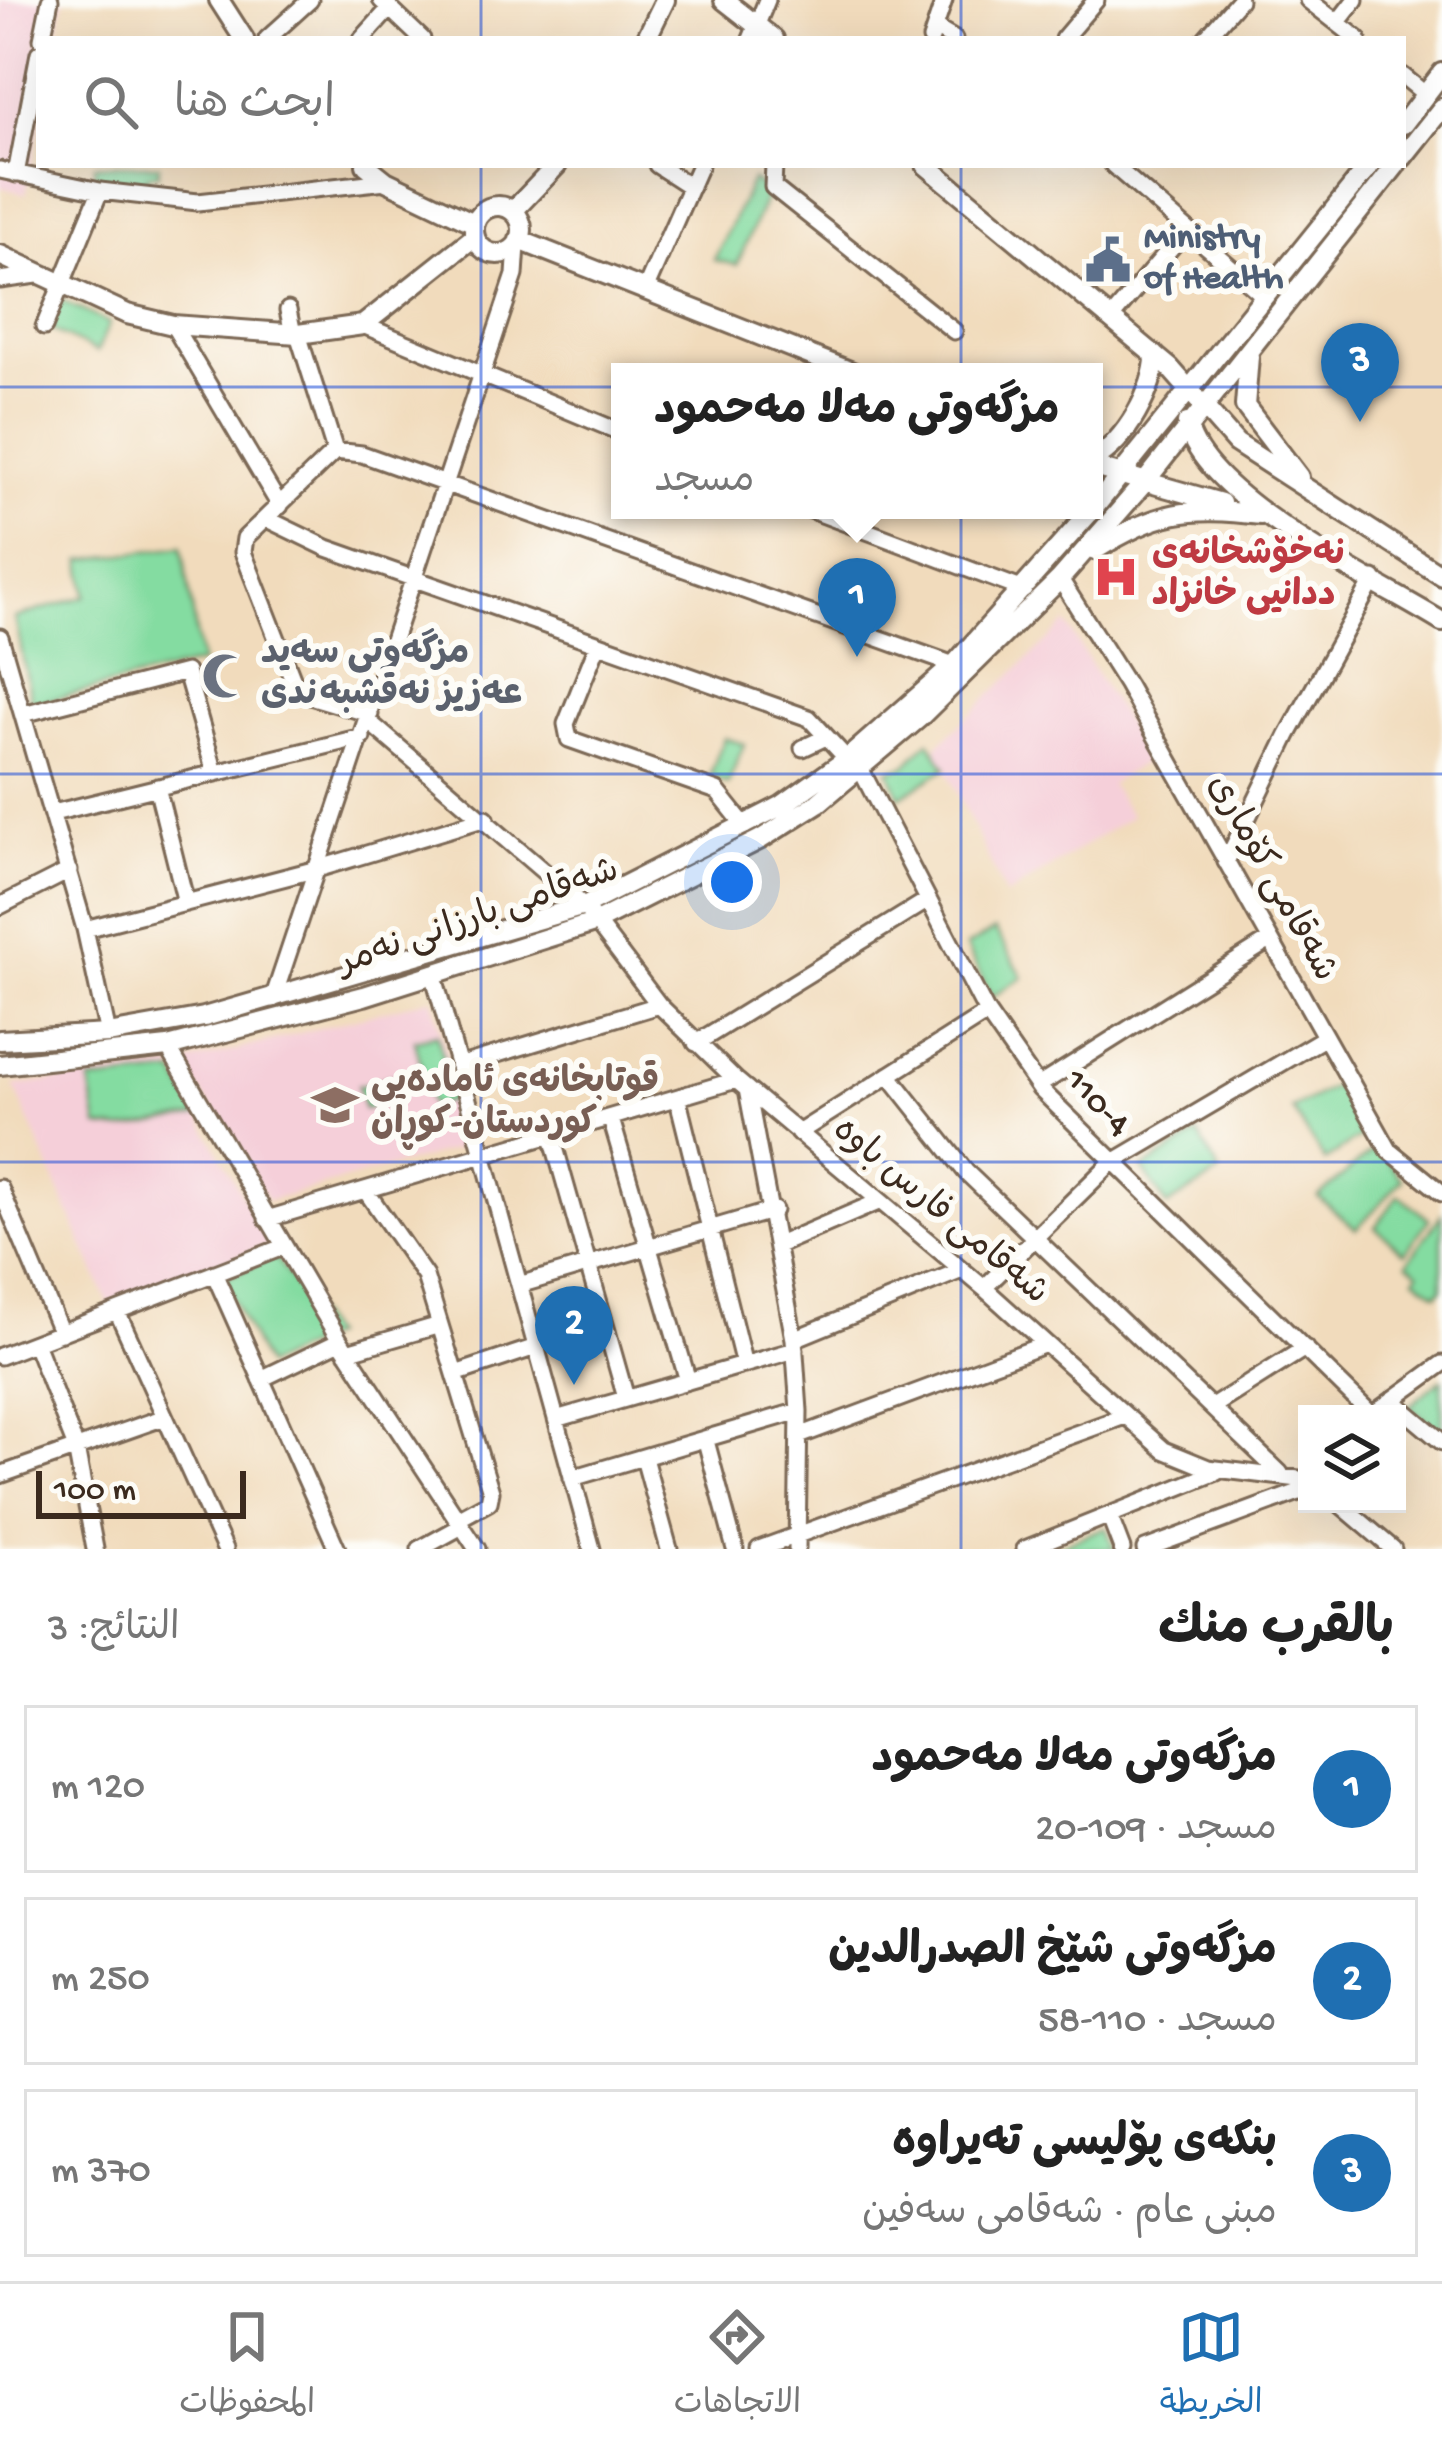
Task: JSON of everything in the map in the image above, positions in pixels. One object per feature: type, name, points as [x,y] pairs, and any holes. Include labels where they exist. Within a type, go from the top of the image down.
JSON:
[{"type":"main road","points":[[219,0],[242,36]]},
{"type":"main road","points":[[650,33],[659,0]]},
{"type":"main road","points":[[731,11],[753,32]]},
{"type":"main road","points":[[1406,152],[1434,101],[1442,73]]},
{"type":"main road","points":[[1406,122],[1434,101]]},
{"type":"main road","points":[[370,168],[474,230],[483,249],[497,254],[518,242]]},
{"type":"main road","points":[[514,210],[554,168]]},
{"type":"main road","points":[[930,168],[1155,356],[1236,443],[1442,576]]},
{"type":"main road","points":[[1103,497],[1368,168]]},
{"type":"main road","name":"شەقامی بارزانی نەمر","points":[[0,1065],[168,1047],[433,973],[589,915],[761,839],[854,765],[1060,579],[1144,483],[1394,168]]},
{"type":"main road","points":[[0,255],[63,289],[173,325],[296,334],[363,325],[474,230],[488,208],[514,210]]},
{"type":"main road","points":[[514,210],[518,242]]},
{"type":"main road","points":[[518,242],[829,363]]},
{"type":"main road","points":[[1252,345],[1243,384],[1245,406],[1258,429],[1314,494]]},
{"type":"main road","points":[[1103,456],[1111,450],[1155,375],[1155,356]]},
{"type":"main road","points":[[1190,389],[1187,429],[1208,468],[1266,515],[1442,622]]},
{"type":"main road","points":[[1136,456],[1156,439],[1187,429],[1236,443]]},
{"type":"main road","points":[[1103,467],[1144,483],[1266,515]]},
{"type":"main road","points":[[1077,560],[1165,513],[1217,510],[1266,515]]},
{"type":"main road","points":[[1066,541],[1072,519]]},
{"type":"main road","points":[[0,1040],[108,1034],[273,999],[589,915],[854,765],[954,665],[1085,519]]},
{"type":"street","points":[[270,36],[310,0]]},
{"type":"street","points":[[753,32],[767,0]]},
{"type":"street","points":[[933,34],[944,0]]},
{"type":"street","points":[[1208,36],[1238,0]]},
{"type":"street","points":[[1308,0],[1354,36]]},
{"type":"street","points":[[1338,22],[1355,0]]},
{"type":"street","points":[[42,36],[45,1]]},
{"type":"street","points":[[1065,36],[1088,3]]},
{"type":"street","points":[[364,36],[386,4],[419,36]]},
{"type":"street","points":[[36,65],[8,172],[198,202],[386,181]]},
{"type":"street","points":[[1406,78],[1434,101]]},
{"type":"street","points":[[662,168],[691,187]]},
{"type":"street","points":[[645,290],[699,168]]},
{"type":"street","points":[[774,168],[772,187],[954,331]]},
{"type":"street","points":[[1116,168],[1264,296]]},
{"type":"street","points":[[44,327],[100,190]]},
{"type":"street","points":[[1111,318],[1186,229]]},
{"type":"street","points":[[273,999],[515,275],[518,242]]},
{"type":"street","points":[[0,280],[37,275]]},
{"type":"street","points":[[287,310],[335,451]]},
{"type":"street","points":[[173,325],[280,506]]},
{"type":"street","points":[[363,325],[611,428]]},
{"type":"street","points":[[335,451],[244,538],[243,552],[295,685],[303,694],[367,724]]},
{"type":"street","points":[[335,451],[362,454],[954,665]]},
{"type":"street","name":"110-4","points":[[267,519],[327,548],[809,718],[854,765],[987,1013],[1038,1086],[1110,1164],[1363,1405]]},
{"type":"street","points":[[835,519],[1024,590]]},
{"type":"street","name":"شەقامی کۆماری","points":[[1060,579],[1389,1150],[1442,1193]]},
{"type":"street","points":[[1226,862],[1288,735],[1374,579]]},
{"type":"street","points":[[0,637],[85,929],[108,1034]]},
{"type":"street","points":[[598,644],[566,724],[569,739],[716,790],[745,826]]},
{"type":"street","points":[[0,705],[21,709],[178,672],[192,678],[215,773]]},
{"type":"street","points":[[53,813],[215,773],[367,724]]},
{"type":"street","name":"شەقامی فارس باوە","points":[[367,724],[486,818],[589,915],[659,1005],[741,1084],[984,1288],[1125,1416],[1178,1458],[1224,1469],[1298,1476]]},
{"type":"street","points":[[803,748],[826,736]]},
{"type":"street","points":[[158,787],[186,903]]},
{"type":"street","points":[[85,929],[317,869],[486,818]]},
{"type":"street","points":[[0,906],[69,871]]},
{"type":"street","points":[[697,1043],[928,900]]},
{"type":"street","points":[[1038,1086],[1270,940]]},
{"type":"street","points":[[433,973],[592,1549]]},
{"type":"street","points":[[458,1066],[659,1005]]},
{"type":"street","points":[[798,1133],[987,1013]]},
{"type":"street","points":[[984,1288],[1110,1164],[1324,1038]]},
{"type":"street","points":[[168,1047],[344,1346],[478,1549]]},
{"type":"street","points":[[890,1075],[966,1172],[1212,1407],[1298,1475]]},
{"type":"street","points":[[267,1219],[741,1084],[774,1210],[795,1345],[800,1411],[797,1544]]},
{"type":"street","points":[[678,1100],[744,1365]]},
{"type":"street","points":[[611,1119],[688,1381]]},
{"type":"street","points":[[552,1137],[626,1398]]},
{"type":"street","points":[[0,1188],[62,1333]]},
{"type":"street","points":[[366,1191],[421,1268],[491,1496],[420,1549]]},
{"type":"street","points":[[780,1244],[878,1202]]},
{"type":"street","points":[[519,1286],[774,1210]]},
{"type":"street","points":[[0,1356],[283,1246]]},
{"type":"street","points":[[556,1419],[744,1365],[962,1270]]},
{"type":"street","points":[[214,1273],[337,1549]]},
{"type":"street","points":[[117,1311],[221,1548]]},
{"type":"street","points":[[261,1378],[344,1346],[440,1325]]},
{"type":"street","points":[[34,1343],[76,1448],[95,1549]]},
{"type":"street","points":[[799,1436],[1046,1344]]},
{"type":"street","points":[[455,1374],[536,1347]]},
{"type":"street","points":[[1212,1407],[1305,1348]]},
{"type":"street","points":[[1385,1405],[1442,1364]]},
{"type":"street","points":[[1392,1400],[1442,1442]]},
{"type":"street","points":[[572,1478],[800,1411]]},
{"type":"street","points":[[759,1549],[797,1544],[1125,1416]]},
{"type":"street","points":[[0,1475],[165,1417]]},
{"type":"street","points":[[706,1441],[735,1549]]},
{"type":"street","points":[[644,1458],[668,1549]]},
{"type":"street","points":[[1025,1549],[1224,1469]]},
{"type":"street","points":[[1145,1549],[1298,1476]]},
{"type":"street","points":[[1351,1513],[1389,1545]]},
{"type":"street","points":[[1109,1515],[1122,1549]]},
{"type":"street","points":[[1366,1549],[1389,1545]]},
{"type":"shaded area","points":[[0,0],[64,0],[57,36],[36,36],[36,142],[26,194],[0,187]]},
{"type":"shaded area","points":[[1066,623],[1148,760],[1110,784],[1131,816],[1006,896],[936,747]]},
{"type":"shaded area","name":"قوتابخانەی ئامادەیی کوردستان-کوڕان","points":[[432,998],[471,1145],[268,1201],[184,1064]]},
{"type":"shaded area","points":[[172,1066],[269,1245],[109,1305],[14,1086]]},
{"type":"green space","points":[[94,168],[159,168],[158,174],[147,175],[147,188],[95,181]]},
{"type":"green space","points":[[752,180],[768,192],[737,265],[714,260]]},
{"type":"green space","points":[[58,299],[109,323],[97,352],[52,330]]},
{"type":"green space","points":[[182,546],[201,663],[32,704],[15,618],[86,596],[82,560]]},
{"type":"green space","points":[[724,738],[744,744],[728,784],[710,775]]},
{"type":"green space","points":[[929,741],[946,768],[900,797],[889,770],[905,766]]},
{"type":"green space","points":[[995,930],[1023,977],[992,997],[966,947]]},
{"type":"green space","points":[[437,1034],[454,1100],[431,1106],[415,1040]]},
{"type":"green space","points":[[175,1073],[199,1116],[122,1130],[98,1127],[90,1082]]},
{"type":"green space","points":[[393,1076],[399,1100],[364,1109],[358,1086]]},
{"type":"green space","points":[[1337,1085],[1366,1133],[1325,1161],[1292,1109]]},
{"type":"green space","points":[[1198,1134],[1220,1173],[1167,1206],[1143,1169]]},
{"type":"green space","points":[[1378,1146],[1402,1180],[1356,1229],[1318,1197]]},
{"type":"green space","points":[[1399,1195],[1429,1219],[1405,1253],[1375,1227]]},
{"type":"green space","points":[[1442,1214],[1442,1288],[1437,1294],[1415,1278],[1419,1272],[1407,1263]]},
{"type":"green space","points":[[275,1256],[330,1336],[265,1366],[223,1279]]},
{"type":"green space","points":[[1442,1379],[1442,1434],[1409,1406]]},
{"type":"green space","points":[[1106,1527],[1114,1549],[1050,1549]]},
{"type":"place","name":"Ministry of Health","points":[[1108,260]]},
{"type":"place","name":"بنکەی پۆلیسی تەیراوە","points":[[1360,422]]},
{"type":"place","name":"نەخۆشخانەی ددانیی خانزاد","points":[[1116,577]]},
{"type":"place","name":"مزگەوتی مەلا مەحمود","points":[[857,657]]},
{"type":"place","name":"مزگەوتی سەید عەزیز نەقشبەندی","points":[[225,676]]},
{"type":"place","name":"قوتابخانەی ئامادەیی کوردستان-کوڕان","points":[[335,1105]]},
{"type":"place","name":"مزگەوتی شێخ الصدرالدين","points":[[574,1385]]}]
